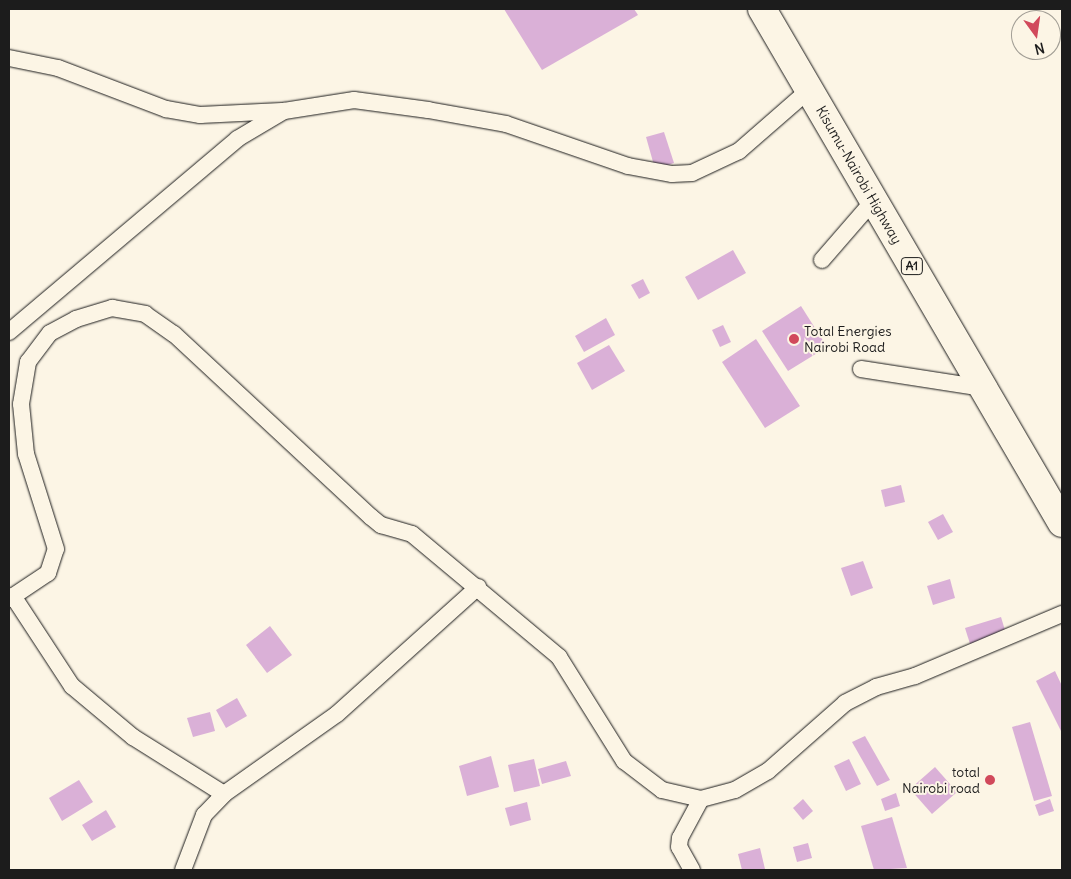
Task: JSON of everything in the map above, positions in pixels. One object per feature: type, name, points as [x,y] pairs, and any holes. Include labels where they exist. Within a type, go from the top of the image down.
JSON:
[{"type":"highway","name":"Kisumu-Nairobi Highway","points":[[762,9],[1062,523]]},
{"type":"street","points":[[9,58],[58,68],[166,109],[200,115],[284,111],[354,100],[428,110],[506,124],[628,166],[672,174],[692,173],[739,151],[810,90]]},
{"type":"street","points":[[9,332],[237,139],[284,111]]},
{"type":"street","points":[[822,260],[874,200]]},
{"type":"street","points":[[224,794],[134,737],[72,686],[11,597],[48,573],[56,549],[26,454],[21,404],[28,362],[50,333],[76,319],[112,308],[145,314],[174,334],[371,517],[381,525],[412,534],[559,656],[624,761],[662,790],[700,799],[735,790],[768,771],[845,703],[876,686],[915,676],[1062,614]]},
{"type":"street","points":[[861,369],[984,388]]},
{"type":"street","points":[[183,870],[204,815],[224,794],[337,714],[478,587]]},
{"type":"street","points":[[692,870],[679,847],[680,838],[700,799]]},
{"type":"building","points":[[504,9],[634,9],[638,15],[542,70]]},
{"type":"building","points":[[664,132],[674,163],[655,169],[646,137]]},
{"type":"building","points":[[733,250],[746,273],[698,300],[685,277]]},
{"type":"building","points":[[643,279],[650,293],[639,299],[631,285]]},
{"type":"building","name":"Total Energies Nairobi Road","points":[[801,306],[827,347],[788,371],[762,331]]},
{"type":"building","points":[[606,318],[615,335],[584,352],[575,336]]},
{"type":"building","points":[[723,325],[731,342],[720,347],[712,330]]},
{"type":"building","points":[[756,339],[800,406],[765,428],[722,362]]},
{"type":"building","points":[[609,345],[625,371],[592,390],[577,363]]},
{"type":"building","points":[[901,485],[905,502],[885,507],[881,490]]},
{"type":"building","points":[[943,514],[953,532],[938,540],[928,522]]},
{"type":"building","points":[[863,561],[873,588],[851,596],[841,568]]},
{"type":"building","points":[[950,579],[955,598],[933,605],[927,586]]},
{"type":"building","points":[[1001,617],[1007,637],[971,647],[965,628]]},
{"type":"building","points":[[270,626],[292,655],[267,673],[246,645]]},
{"type":"building","points":[[1055,671],[1062,686],[1062,733],[1036,681]]},
{"type":"building","points":[[237,698],[247,716],[226,728],[216,710]]},
{"type":"building","points":[[210,712],[215,731],[193,737],[187,718]]},
{"type":"building","points":[[1030,722],[1052,796],[1034,801],[1012,727]]},
{"type":"building","points":[[865,736],[890,780],[877,786],[852,742]]},
{"type":"building","points":[[491,756],[499,787],[467,796],[459,766]]},
{"type":"building","points":[[534,759],[540,786],[514,792],[508,765]]},
{"type":"building","points":[[849,759],[861,784],[846,791],[834,766]]},
{"type":"building","points":[[566,761],[571,776],[542,784],[538,769]]},
{"type":"building","points":[[935,767],[957,792],[932,814],[910,789]]},
{"type":"building","points":[[79,780],[93,802],[62,821],[49,798]]},
{"type":"building","points":[[896,793],[900,806],[885,811],[881,799]]},
{"type":"building","points":[[803,799],[813,811],[803,820],[793,808]]},
{"type":"building","points":[[1050,799],[1054,811],[1039,816],[1035,805]]},
{"type":"building","points":[[527,802],[531,820],[510,826],[505,808]]},
{"type":"building","points":[[106,810],[116,827],[92,841],[82,825]]},
{"type":"building","points":[[892,817],[907,868],[874,870],[861,826]]},
{"type":"building","points":[[808,843],[812,858],[797,862],[793,847]]},
{"type":"building","points":[[760,848],[765,869],[742,870],[738,854]]},
{"type":"place","name":"Total Energies Nairobi Road","points":[[794,339]]},
{"type":"place","name":"total Nairobi road","points":[[990,780]]}]
